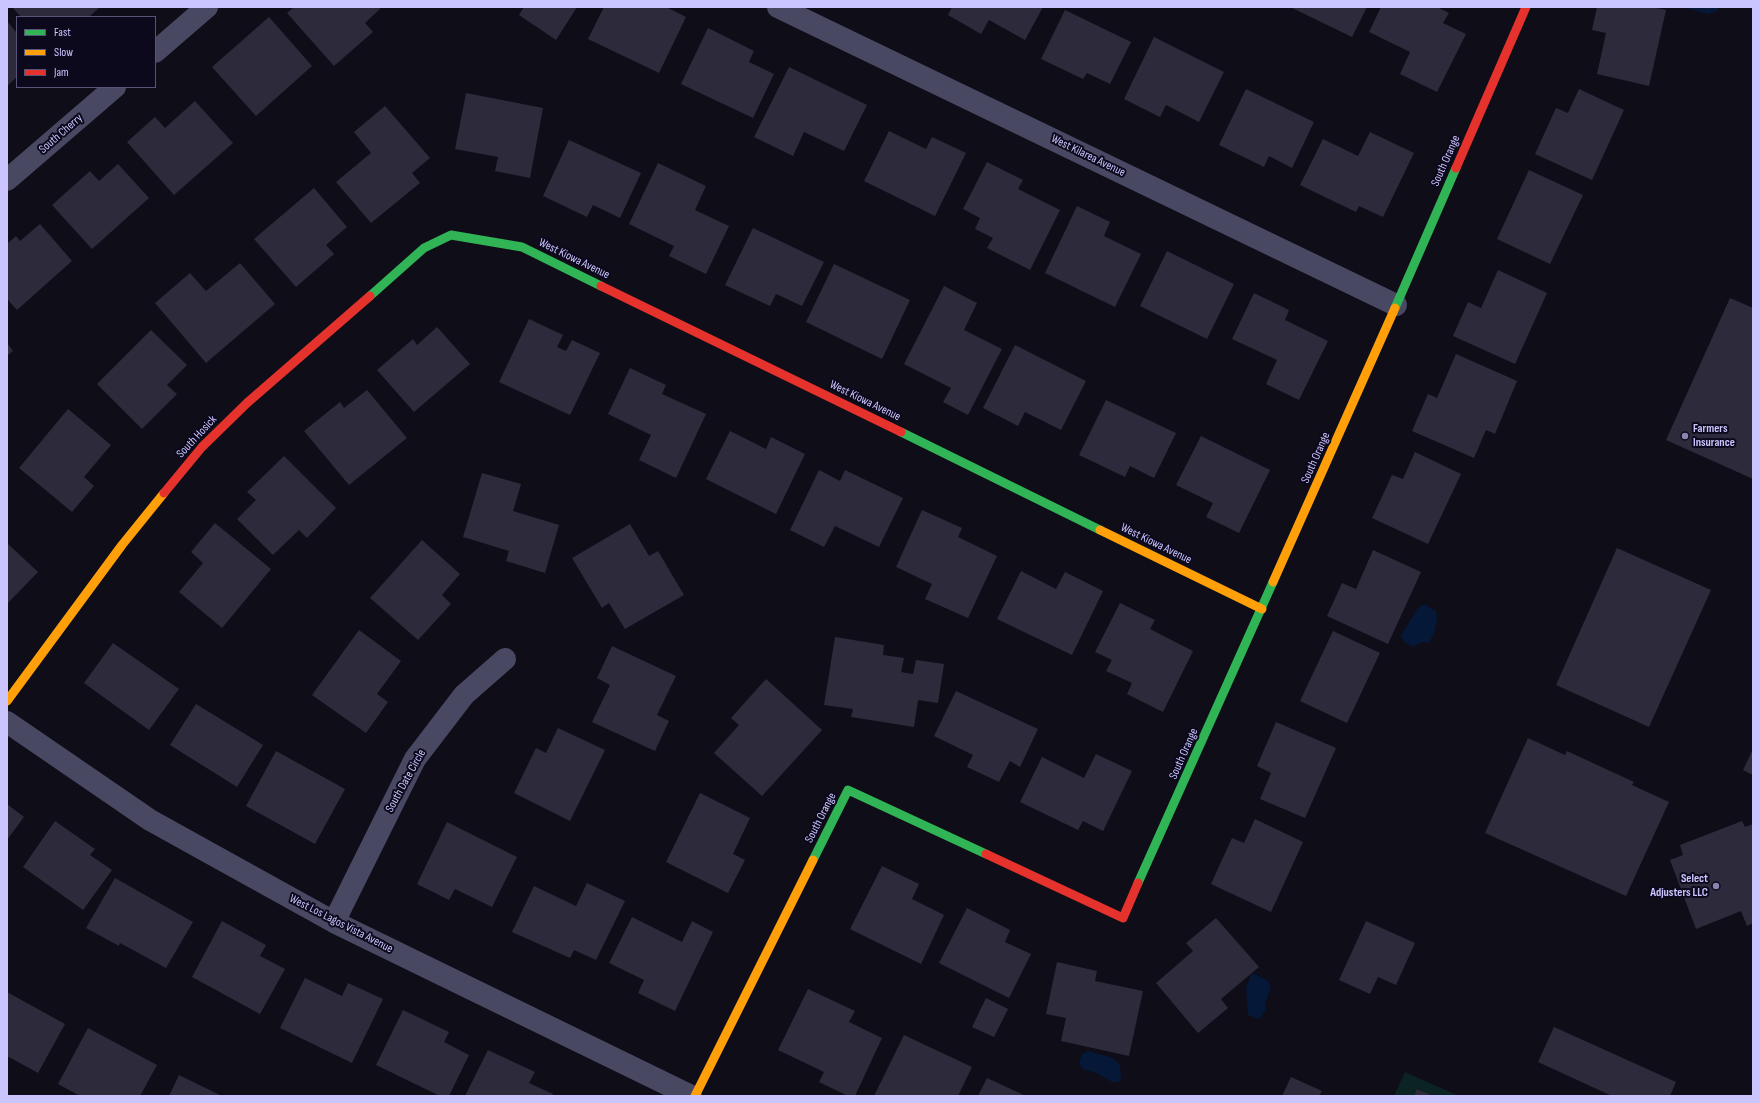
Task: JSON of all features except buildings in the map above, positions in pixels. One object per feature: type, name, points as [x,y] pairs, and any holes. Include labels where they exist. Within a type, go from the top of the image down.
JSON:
[{"type":"street","points":[[156,51],[207,7]]},
{"type":"street","name":"West Kilarea Avenue","points":[[778,7],[1396,305]]},
{"type":"street","name":"South Orange","points":[[695,1096],[848,790],[1123,918],[1262,609],[1526,7]]},
{"type":"street","name":"South Cherry","points":[[7,180],[114,88]]},
{"type":"street","name":"West Kiowa Avenue","points":[[451,235],[522,247],[1262,609]]},
{"type":"street","name":"South Hosick","points":[[7,701],[122,545],[202,447],[248,404],[424,248],[451,235]]},
{"type":"street","name":"South Date Circle","points":[[334,922],[415,759],[464,695],[505,659]]},
{"type":"street","name":"West Los Lagos Vista Avenue","points":[[7,722],[150,820],[334,922],[691,1096]]},
{"type":"green space","points":[[1405,1072],[1459,1096],[1434,1096],[1418,1089],[1414,1096],[1394,1096]]},
{"type":"water","points":[[1682,7],[1719,7],[1717,11],[1708,14]]},
{"type":"water","points":[[1424,604],[1436,611],[1437,620],[1434,633],[1429,643],[1422,642],[1413,647],[1403,641],[1401,636],[1417,609]]},
{"type":"water","points":[[1252,973],[1267,980],[1271,987],[1266,1001],[1265,1011],[1259,1019],[1248,1015],[1246,987]]},
{"type":"water","points":[[1088,1051],[1113,1058],[1120,1065],[1121,1079],[1118,1082],[1112,1082],[1096,1073],[1083,1069],[1079,1063],[1082,1054]]},
{"type":"traffic: fast","points":[[1395,308],[1456,168]]},
{"type":"traffic: fast","points":[[370,296],[424,248],[451,235],[522,247],[601,286]]},
{"type":"traffic: fast","points":[[901,432],[1100,530]]},
{"type":"traffic: fast","points":[[1138,883],[1273,582]]},
{"type":"traffic: fast","points":[[813,860],[848,790],[986,854]]},
{"type":"traffic: slow","points":[[1273,582],[1395,308]]},
{"type":"traffic: slow","points":[[7,701],[122,545],[164,493]]},
{"type":"traffic: slow","points":[[1100,530],[1262,609]]},
{"type":"traffic: slow","points":[[695,1096],[813,860]]},
{"type":"traffic: jam","points":[[1456,168],[1526,7]]},
{"type":"traffic: jam","points":[[601,286],[901,432]]},
{"type":"traffic: jam","points":[[164,493],[202,447],[247,403],[370,296]]},
{"type":"traffic: jam","points":[[986,854],[1123,918],[1138,883]]},
{"type":"place","name":"Farmers Insurance","points":[[1685,436]]},
{"type":"place","name":"Select Adjusters LLC","points":[[1716,886]]}]
